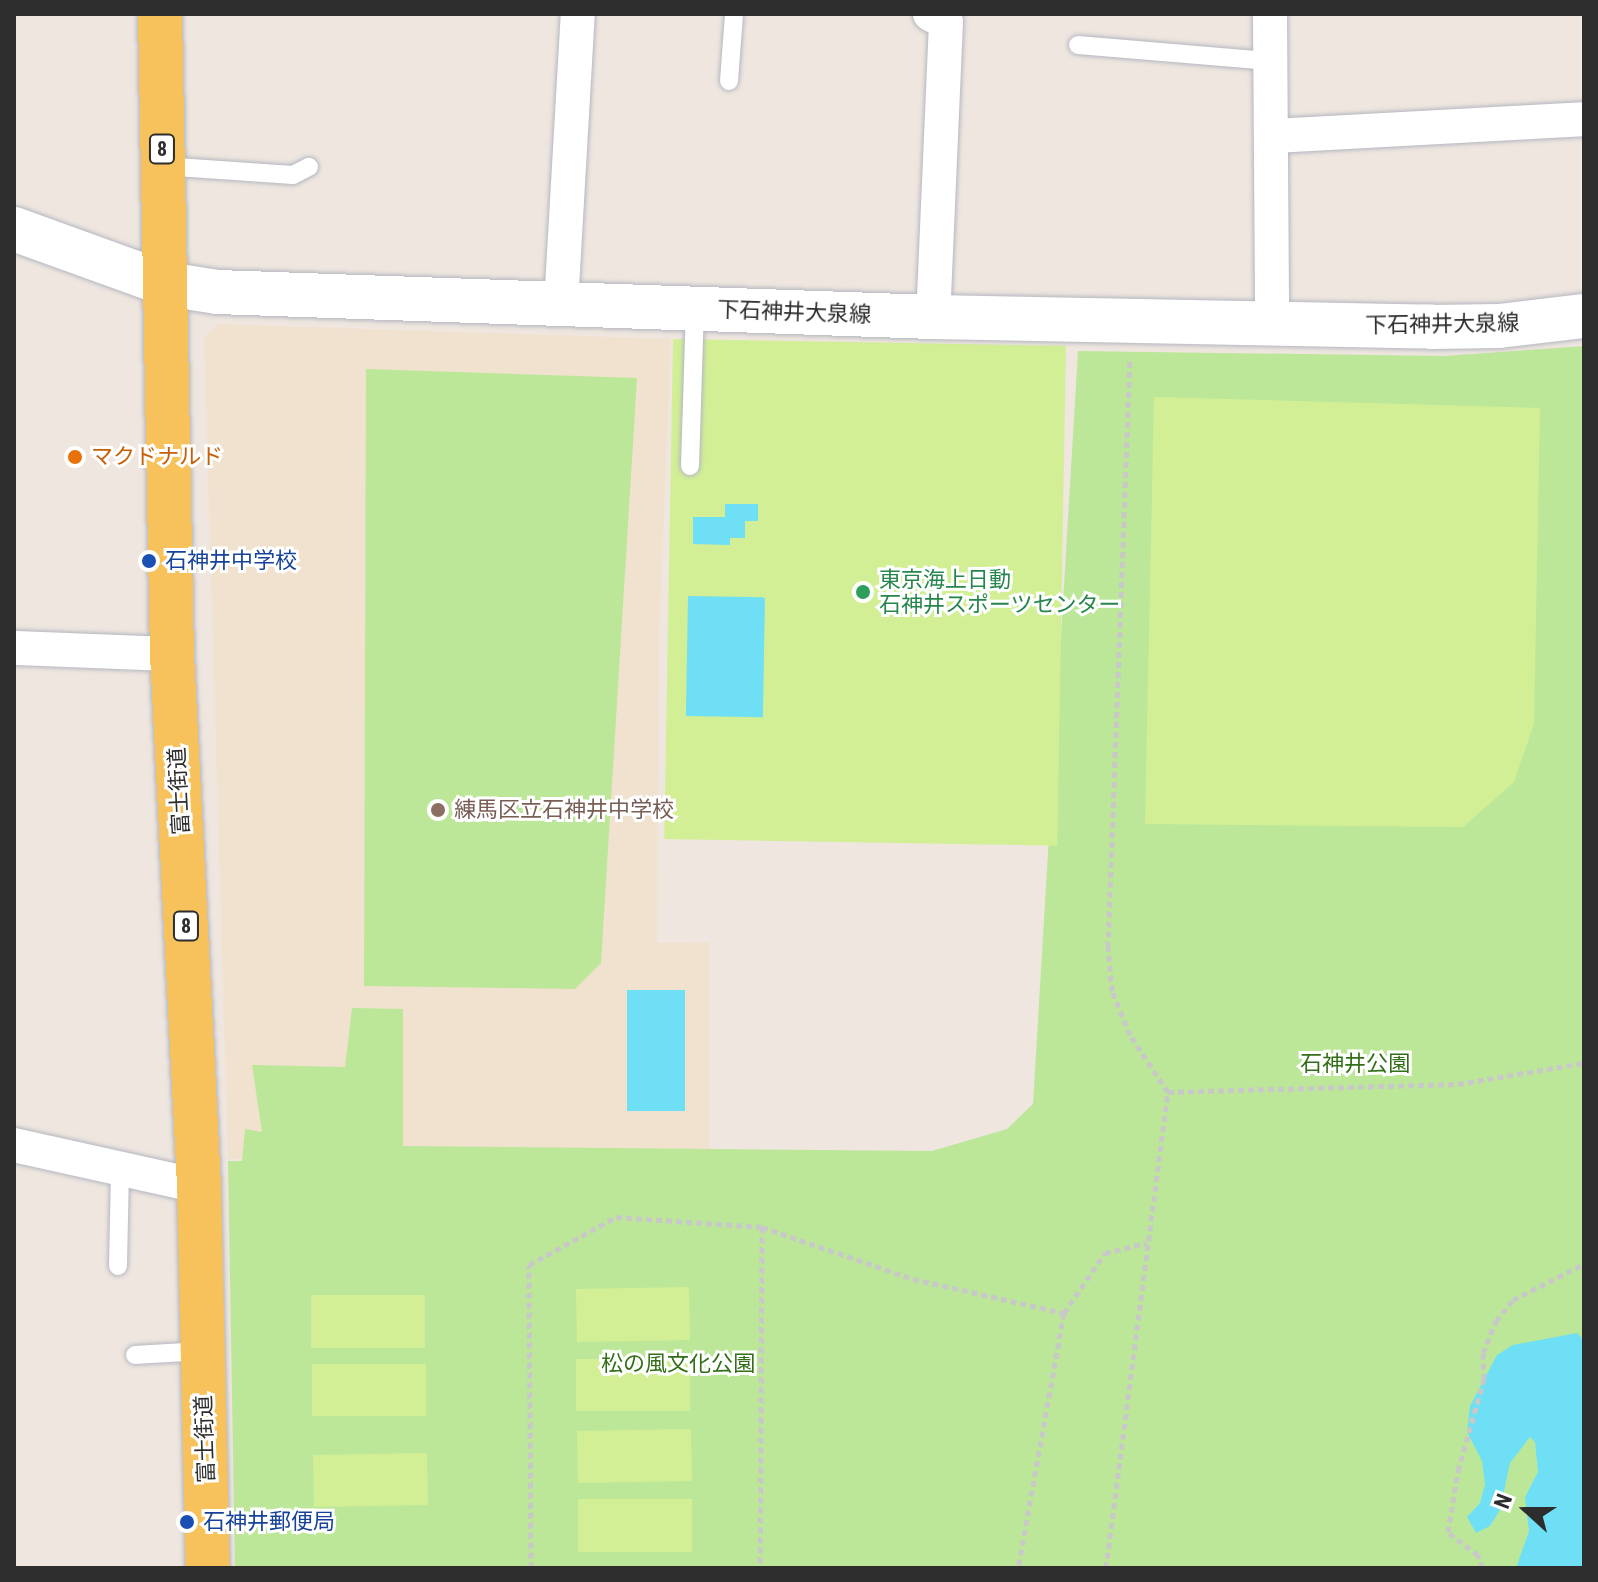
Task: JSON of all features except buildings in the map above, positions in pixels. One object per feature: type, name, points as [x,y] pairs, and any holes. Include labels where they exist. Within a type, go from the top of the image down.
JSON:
[{"type":"main road","name":"富士街道","points":[[160,14],[172,654],[199,1186],[208,1568]]},
{"type":"main road","name":"下石神井大泉線","points":[[14,229],[166,284],[217,292],[933,317],[1272,323],[1499,326],[1584,316]]},
{"type":"street","points":[[561,305],[578,14]]},
{"type":"street","points":[[930,14],[946,22],[933,317]]},
{"type":"street","points":[[1270,14],[1272,323]]},
{"type":"street","points":[[1272,136],[1584,119]]},
{"type":"street","points":[[14,648],[172,654]]},
{"type":"street","points":[[14,1145],[199,1186]]},
{"type":"lane","points":[[729,81],[734,14]]},
{"type":"lane","points":[[1078,45],[1270,61]]},
{"type":"lane","points":[[162,166],[293,175],[309,167]]},
{"type":"lane","points":[[690,466],[695,309]]},
{"type":"lane","points":[[118,1266],[120,1168]]},
{"type":"lane","points":[[135,1355],[202,1351]]},
{"type":"path","points":[[1106,1568],[1168,1092],[1130,1035],[1112,991],[1108,947],[1131,340]]},
{"type":"path","points":[[1168,1092],[1458,1084],[1584,1063]]},
{"type":"path","points":[[531,1568],[529,1265],[616,1217],[762,1227],[913,1279],[1064,1313]]},
{"type":"path","points":[[760,1568],[762,1227]]},
{"type":"path","points":[[1018,1568],[1064,1313],[1105,1253],[1147,1243]]},
{"type":"path","points":[[1482,1568],[1478,1555],[1448,1532],[1458,1471],[1484,1379],[1483,1353],[1496,1321],[1513,1300],[1584,1264]]},
{"type":"shaded area","name":"練馬区立石神井中学校","points":[[218,324],[671,339],[659,633],[657,943],[709,942],[709,1157],[228,1159],[204,338]]},
{"type":"green space","name":"東京海上日動 石神井スポーツセンター","points":[[673,339],[1066,346],[1057,846],[664,839]]},
{"type":"green space","points":[[1584,346],[1584,1568],[235,1568],[228,1161],[242,1161],[245,1129],[262,1132],[252,1065],[345,1067],[352,1008],[403,1009],[403,1146],[932,1151],[1007,1129],[1033,1104],[1078,351],[1444,356]]},
{"type":"green space","points":[[366,369],[637,378],[601,963],[575,989],[364,986]]},
{"type":"green space","points":[[1154,397],[1540,408],[1534,724],[1514,782],[1463,827],[1145,824]]},
{"type":"green space","points":[[689,1287],[690,1340],[577,1342],[576,1289]]},
{"type":"green space","points":[[311,1295],[425,1295],[425,1348],[311,1348]]},
{"type":"green space","name":"松の風文化公園","points":[[576,1359],[690,1359],[690,1411],[576,1411]]},
{"type":"green space","points":[[312,1364],[426,1364],[426,1416],[312,1416]]},
{"type":"green space","points":[[691,1429],[692,1481],[578,1483],[577,1431]]},
{"type":"green space","points":[[427,1453],[428,1505],[314,1507],[313,1455]]},
{"type":"green space","points":[[578,1499],[692,1499],[692,1552],[578,1552]]},
{"type":"water","points":[[725,504],[758,504],[758,521],[745,521],[745,538],[730,538],[730,545],[693,544],[693,517],[725,517]]},
{"type":"water","points":[[688,596],[765,597],[763,717],[686,716]]},
{"type":"water","points":[[627,990],[685,990],[685,1111],[627,1111]]},
{"type":"water","points":[[1577,1333],[1584,1340],[1584,1568],[1516,1568],[1529,1531],[1525,1497],[1538,1472],[1535,1442],[1530,1437],[1510,1463],[1500,1510],[1490,1526],[1476,1533],[1467,1517],[1480,1503],[1485,1484],[1482,1461],[1467,1432],[1470,1406],[1497,1355],[1513,1345]]},
{"type":"place","name":"マクドナルド","points":[[75,457]]},
{"type":"place","name":"石神井中学校","points":[[149,561]]},
{"type":"place","name":"東京海上日動 石神井スポーツセンター","points":[[863,592]]},
{"type":"place","name":"練馬区立石神井中学校","points":[[438,810]]},
{"type":"place","name":"石神井郵便局","points":[[187,1522]]},
{"type":"park label","name":"石神井公園","points":[[1355,1064]]}]
